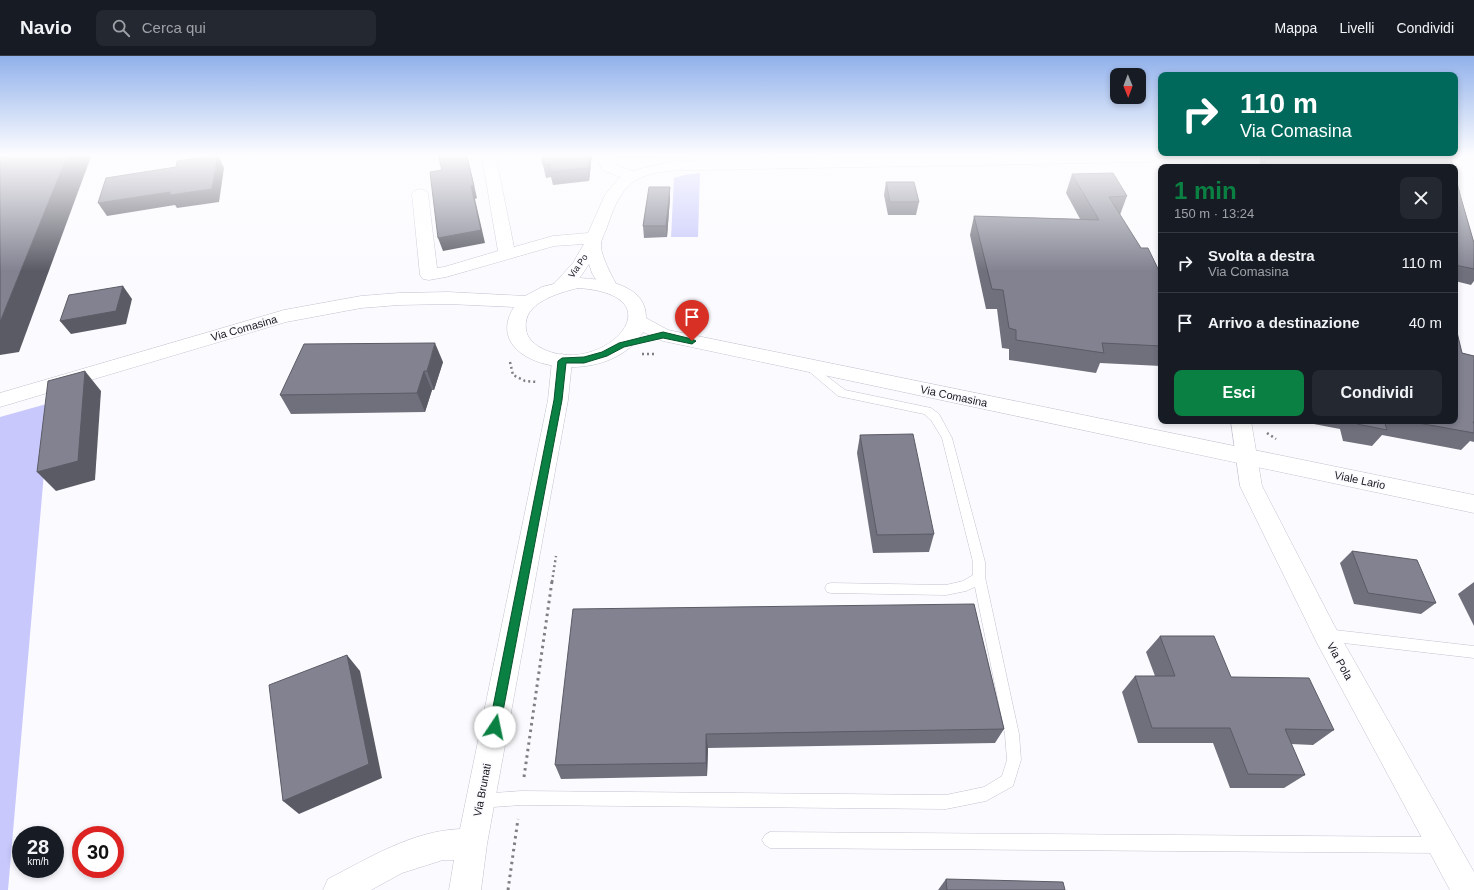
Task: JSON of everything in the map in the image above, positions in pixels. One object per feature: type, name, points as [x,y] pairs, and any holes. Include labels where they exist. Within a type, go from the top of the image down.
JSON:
[{"type":"street","points":[[496,193],[507,253]]},
{"type":"street","name":"Via Po","points":[[561,286],[573,275],[593,241],[611,197],[615,193]]},
{"type":"street","points":[[420,194],[429,275],[446,272],[507,253],[553,241],[593,241]]},
{"type":"street","name":"Via Po","points":[[593,241],[601,274],[609,287]]},
{"type":"street","points":[[524,307],[544,292],[561,286],[594,284],[609,287],[622,293],[631,301],[636,310],[637,321]]},
{"type":"street","name":"Via Comasina","points":[[0,400],[284,316],[361,302],[400,299],[448,298],[494,301],[524,307],[516,326],[518,338],[528,349],[543,357],[561,372],[584,360],[604,354],[622,344],[663,335]]},
{"type":"street","name":"Via Comasina","points":[[622,344],[632,333],[637,321],[663,335],[1246,456]]},
{"type":"street","name":"Via Brunati","points":[[465,890],[480,801],[558,400],[561,372]]},
{"type":"street","name":"Via Pola","points":[[1241,424],[1251,486],[1326,635],[1467,890]]},
{"type":"street","name":"Viale Lario","points":[[1246,456],[1474,504]]},
{"type":"street","points":[[339,890],[396,860],[443,845],[472,844]]},
{"type":"lane","points":[[480,801],[521,798],[946,802],[986,794],[1008,781],[1014,760],[1012,734],[979,577],[979,562],[947,438],[935,417],[927,412],[842,393],[808,366]]},
{"type":"lane","points":[[832,588],[946,590],[966,586],[979,577]]},
{"type":"lane","points":[[1326,635],[1474,652]]},
{"type":"lane","points":[[770,840],[1443,845]]},
{"type":"path","points":[[640,354],[662,355]]},
{"type":"path","points":[[510,360],[512,375],[525,381],[561,372]]},
{"type":"path","points":[[508,890],[557,548]]},
{"type":"shaded area","points":[[673,193],[699,193],[698,237],[671,237]]},
{"type":"shaded area","points":[[50,403],[14,826],[12,826],[8,890],[0,890],[0,417]]},
{"type":"building","points":[[0,193],[52,193],[0,322]]},
{"type":"building","points":[[101,193],[164,193],[98,203]]},
{"type":"building","points":[[170,193],[185,193],[170,195]]},
{"type":"building","points":[[433,193],[473,193],[481,230],[438,238]]},
{"type":"building","points":[[648,193],[669,193],[666,226],[643,226]]},
{"type":"building","points":[[888,193],[917,193],[919,202],[890,202]]},
{"type":"building","points":[[1083,193],[1125,193],[1127,196],[1109,197],[1141,248],[1148,248],[1158,269],[1158,346],[1102,343],[1104,353],[1016,340],[1016,330],[1009,328],[1003,290],[992,289],[974,216],[1099,220]]},
{"type":"building","points":[[1458,193],[1460,193],[1474,243],[1474,269],[1458,266]]},
{"type":"building","points":[[123,286],[116,311],[60,321],[69,295]]},
{"type":"building","points":[[1458,336],[1462,353],[1474,356],[1474,433],[1424,424],[1458,424]]},
{"type":"building","points":[[435,343],[427,371],[424,371],[417,393],[280,395],[304,344]]},
{"type":"building","points":[[85,371],[78,461],[37,472],[48,381]]},
{"type":"building","points":[[1357,424],[1385,424],[1387,430]]},
{"type":"building","points":[[913,434],[934,534],[877,535],[860,435]]},
{"type":"building","points":[[1352,551],[1417,560],[1436,603],[1368,593]]},
{"type":"building","points":[[974,604],[1004,729],[706,734],[706,763],[555,765],[573,609]]},
{"type":"building","points":[[1160,636],[1214,636],[1231,677],[1309,678],[1334,730],[1285,729],[1305,775],[1248,774],[1230,728],[1152,728],[1135,676],[1175,676]]},
{"type":"building","points":[[347,655],[369,764],[283,801],[269,685]]},
{"type":"building","points":[[946,879],[1063,882],[1065,890],[947,890]]},
{"type":"route","points":[[495,727],[558,400],[562,361],[584,360],[604,354],[622,344],[663,335],[692,341]]}]
